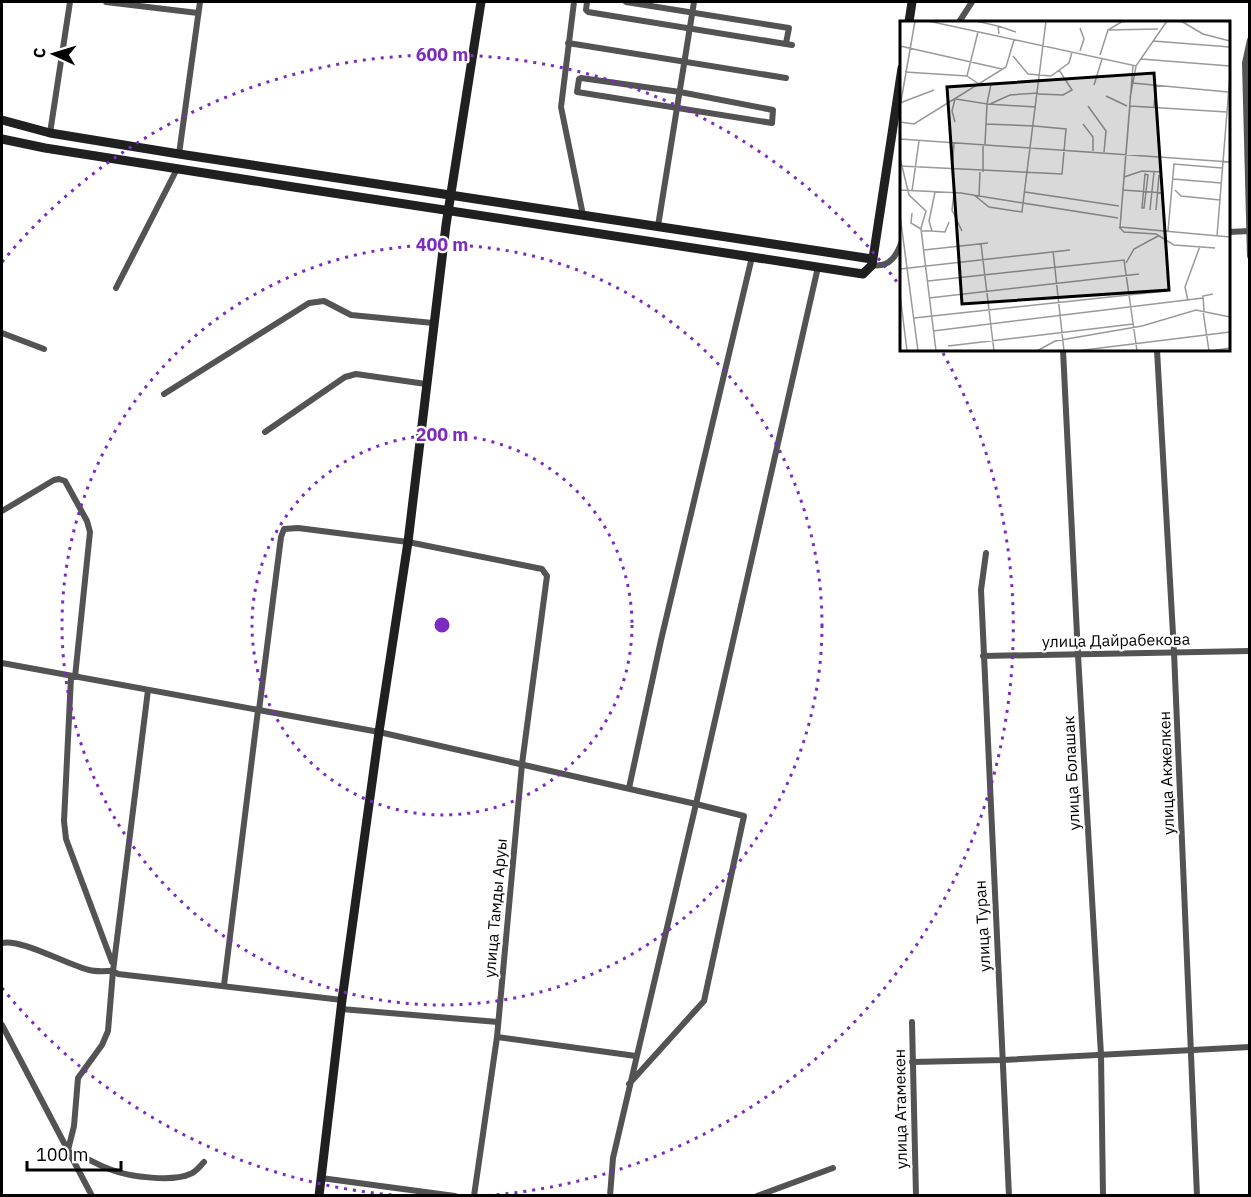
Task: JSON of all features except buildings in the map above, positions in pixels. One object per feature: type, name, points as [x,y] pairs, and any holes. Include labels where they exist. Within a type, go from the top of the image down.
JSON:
[{"type":"street","points":[[50,133],[70,2]]},
{"type":"street","points":[[106,2],[198,13]]},
{"type":"street","points":[[179,154],[200,2]]},
{"type":"street","points":[[319,1196],[379,732],[408,542],[448,210],[481,2]]},
{"type":"street","points":[[574,2],[561,107],[583,215]]},
{"type":"street","points":[[587,2],[588,12],[789,44],[789,28],[626,2]]},
{"type":"street","points":[[658,226],[694,2]]},
{"type":"street","points":[[909,21],[912,2]]},
{"type":"street","points":[[960,21],[972,2]]},
{"type":"street","points":[[1250,40],[1245,63],[1250,256]]},
{"type":"street","points":[[568,43],[786,78]]},
{"type":"street","points":[[581,78],[680,92],[773,110],[772,123],[577,91],[581,78]]},
{"type":"street","points":[[2,139],[177,169],[863,274],[872,262],[900,81]]},
{"type":"street","points":[[2,120],[50,133],[658,226],[872,262],[877,266],[897,256],[900,247]]},
{"type":"street","points":[[116,288],[177,169]]},
{"type":"street","points":[[434,207],[443,216],[446,225]]},
{"type":"street","points":[[446,225],[455,215],[462,212]]},
{"type":"street","points":[[1230,232],[1249,231]]},
{"type":"street","points":[[629,789],[661,640],[752,256]]},
{"type":"street","points":[[610,1196],[613,1158],[629,1084],[696,804],[818,267]]},
{"type":"street","points":[[164,394],[309,303],[316,301],[324,301],[351,315],[434,323]]},
{"type":"street","points":[[2,333],[44,349]]},
{"type":"street","name":"улица Болашак","points":[[1063,351],[1101,1055],[1103,1196]]},
{"type":"street","name":"улица Акжелкен","points":[[1157,351],[1174,652],[1197,1196]]},
{"type":"street","points":[[265,432],[345,377],[356,374],[426,384]]},
{"type":"street","points":[[2,511],[59,479],[65,481],[87,521],[90,532],[73,677],[64,821],[66,839],[113,968],[118,974],[224,985],[342,1005],[498,1022]]},
{"type":"street","name":"улица Тамды Аруы","points":[[258,710],[281,537],[284,529],[298,528],[408,542],[542,569],[547,576],[522,764],[497,1037],[474,1196]]},
{"type":"street","name":"улица Туран","points":[[986,553],[981,590],[983,656],[1009,1196]]},
{"type":"street","name":"улица Дайрабекова","points":[[983,656],[1250,651]]},
{"type":"street","points":[[2,663],[379,732],[744,816],[704,1001],[629,1084]]},
{"type":"street","points":[[68,1151],[74,1126],[78,1078],[102,1045],[108,1031],[113,968],[148,690]]},
{"type":"street","points":[[224,985],[258,710]]},
{"type":"street","points":[[2,943],[27,947],[90,971],[113,968]]},
{"type":"street","name":"улица Атамекен","points":[[912,1022],[916,1196]]},
{"type":"street","points":[[2,1025],[92,1196]]},
{"type":"street","points":[[497,1037],[636,1056]]},
{"type":"street","points":[[912,1062],[1191,1052],[1250,1047]]},
{"type":"street","points":[[68,1151],[82,1155],[110,1170],[135,1175],[177,1178],[192,1173],[204,1161]]},
{"type":"street","points":[[757,1196],[833,1168]]},
{"type":"street","points":[[321,1178],[455,1196]]}]
